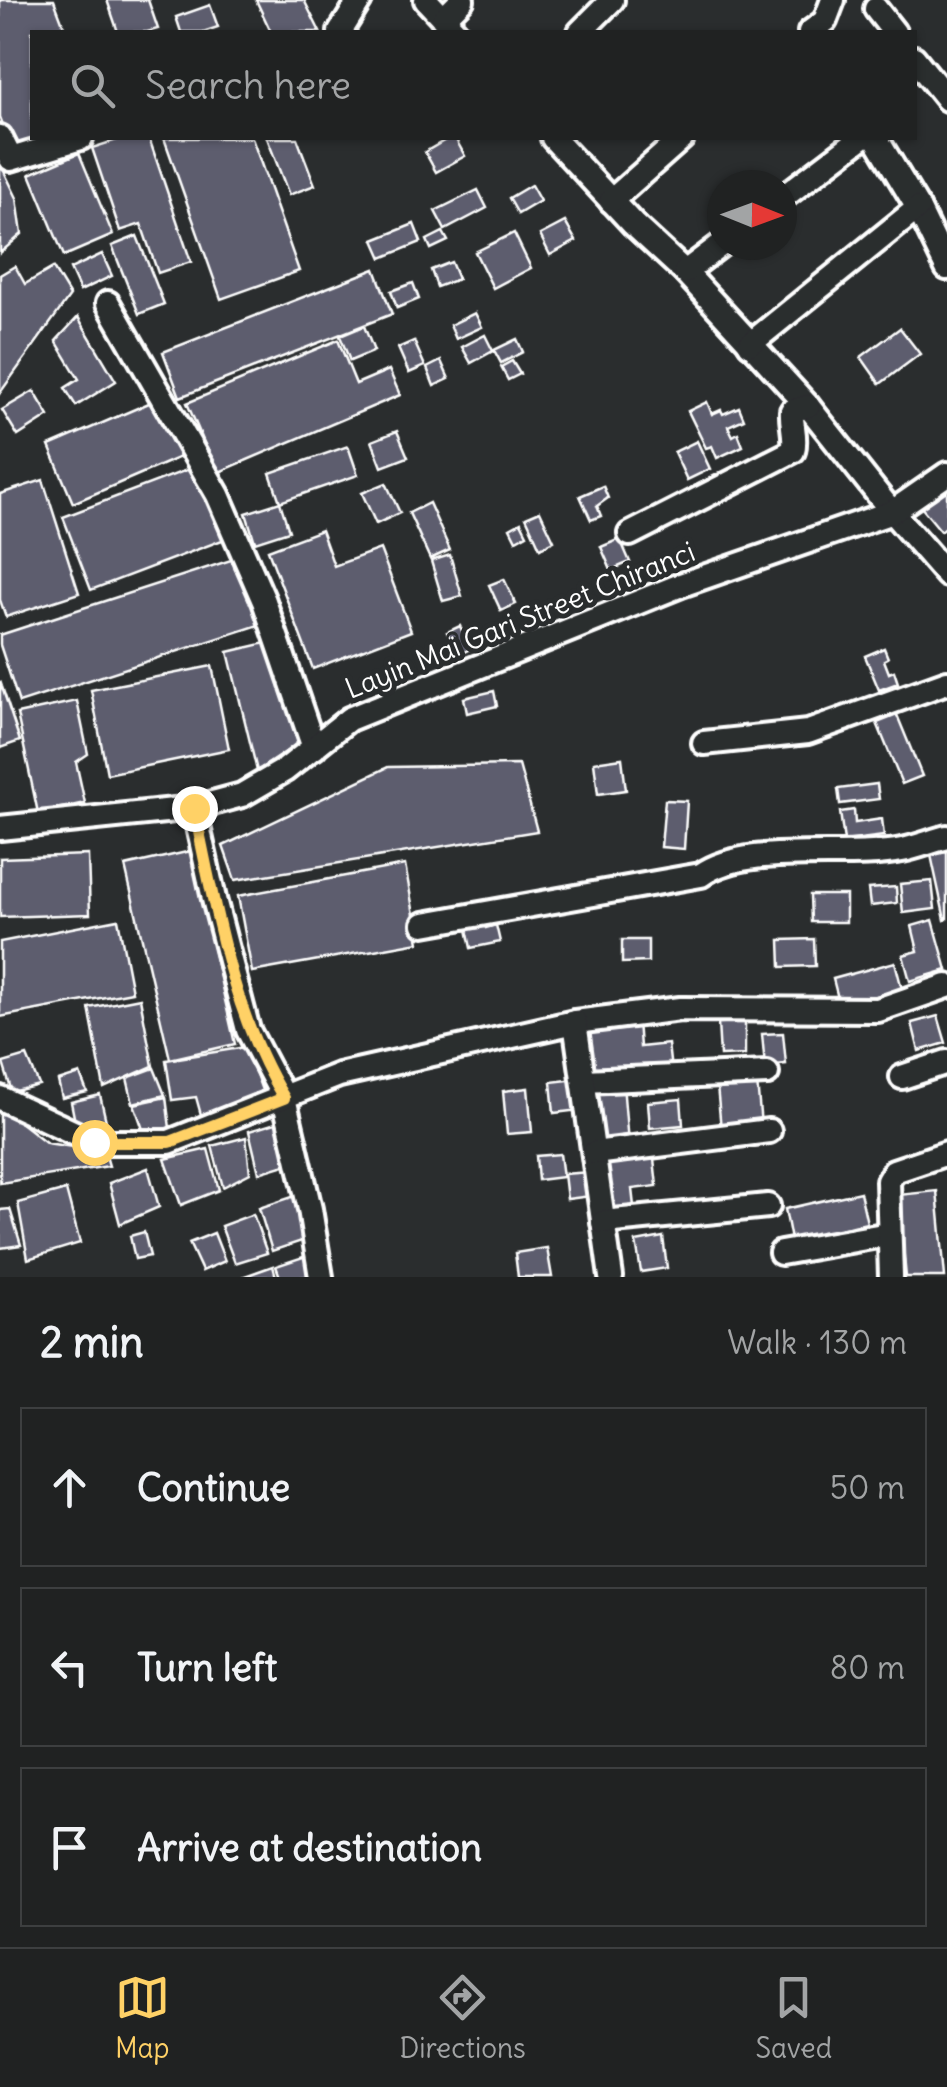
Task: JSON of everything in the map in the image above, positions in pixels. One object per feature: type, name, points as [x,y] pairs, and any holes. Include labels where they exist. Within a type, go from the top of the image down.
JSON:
[{"type":"street","points":[[341,30],[360,0]]},
{"type":"street","points":[[426,0],[450,26],[462,0]]},
{"type":"street","points":[[582,30],[612,0]]},
{"type":"street","points":[[813,30],[825,22],[833,0]]},
{"type":"street","points":[[876,9],[892,30]]},
{"type":"street","points":[[917,62],[947,99]]},
{"type":"street","points":[[0,138],[11,160],[75,140]]},
{"type":"street","points":[[555,140],[685,272],[808,406],[947,574]]},
{"type":"street","points":[[611,201],[680,140]]},
{"type":"street","points":[[797,187],[859,140]]},
{"type":"street","points":[[877,140],[945,260]]},
{"type":"street","points":[[750,344],[918,208]]},
{"type":"street","points":[[685,272],[707,255]]},
{"type":"street","points":[[108,303],[218,495],[264,601],[314,748]]},
{"type":"street","points":[[630,534],[793,451],[796,440],[792,412],[808,406]]},
{"type":"street","name":"Layin Mai Gari Street Chiranci","points":[[0,828],[194,808],[242,795],[285,770],[350,719],[681,585],[892,512],[947,474]]},
{"type":"street","points":[[704,743],[808,732],[947,682]]},
{"type":"street","points":[[194,808],[248,1030],[284,1098],[310,1208],[321,1277]]},
{"type":"street","points":[[424,924],[701,876],[718,864],[748,859],[900,851],[947,837]]},
{"type":"street","points":[[0,1098],[94,1142],[170,1142],[339,1075],[575,1022],[680,1008],[878,1010],[947,986]]},
{"type":"street","points":[[575,1022],[611,1277]]},
{"type":"street","points":[[902,1077],[947,1062]]},
{"type":"street","points":[[584,1082],[767,1073]]},
{"type":"street","points":[[594,1153],[769,1131]]},
{"type":"street","points":[[891,1277],[888,1181],[894,1171],[947,1154]]},
{"type":"street","points":[[604,1222],[768,1206]]},
{"type":"street","points":[[782,1253],[889,1234]]},
{"type":"building","points":[[0,0],[54,0],[65,30],[30,30],[30,140],[52,140],[14,154],[0,117]]},
{"type":"building","points":[[107,0],[148,0],[158,29],[117,30]]},
{"type":"building","points":[[256,0],[304,0],[319,30],[270,30]]},
{"type":"building","points":[[210,5],[218,27],[180,30],[176,17]]},
{"type":"building","points":[[117,140],[150,140],[191,262],[158,273],[141,224],[120,231],[92,148]]},
{"type":"building","points":[[165,140],[253,140],[299,271],[221,299]]},
{"type":"building","points":[[268,140],[298,140],[315,185],[289,195]]},
{"type":"building","points":[[446,140],[456,140],[465,156],[436,172],[425,152]]},
{"type":"building","points":[[79,153],[113,235],[64,256],[30,174]]},
{"type":"building","points":[[0,163],[17,198],[22,234],[0,253]]},
{"type":"building","points":[[531,185],[540,201],[518,214],[509,198]]},
{"type":"building","points":[[478,190],[487,208],[445,230],[435,211]]},
{"type":"building","points":[[565,222],[576,241],[550,255],[540,235]]},
{"type":"building","points":[[414,224],[421,242],[382,258],[374,240]]},
{"type":"building","points":[[443,232],[448,241],[431,249],[427,240]]},
{"type":"building","points":[[514,233],[531,268],[493,288],[475,252]]},
{"type":"building","points":[[137,236],[164,304],[139,314],[112,246]]},
{"type":"building","points":[[102,254],[112,276],[80,291],[70,269]]},
{"type":"building","points":[[451,262],[458,279],[437,287],[431,270]]},
{"type":"building","points":[[15,266],[25,284],[53,268],[70,296],[0,393],[0,275]]},
{"type":"building","points":[[375,269],[392,314],[180,397],[163,352]]},
{"type":"building","points":[[413,283],[419,299],[397,308],[391,291]]},
{"type":"building","points":[[475,313],[482,327],[456,339],[450,325]]},
{"type":"building","points":[[78,317],[116,381],[76,406],[65,388],[79,379],[56,341]]},
{"type":"building","points":[[364,326],[374,351],[350,361],[340,336]]},
{"type":"building","points":[[900,328],[920,354],[880,384],[861,357]]},
{"type":"building","points":[[485,335],[493,351],[471,363],[462,347]]},
{"type":"building","points":[[517,339],[523,352],[501,363],[494,350]]},
{"type":"building","points":[[338,340],[356,384],[389,370],[400,395],[217,473],[187,403]]},
{"type":"building","points":[[414,341],[425,366],[409,373],[398,348]]},
{"type":"building","points":[[441,361],[449,379],[434,386],[427,368]]},
{"type":"building","points":[[512,361],[520,374],[508,380],[501,367]]},
{"type":"building","points":[[34,391],[49,416],[18,436],[2,410]]},
{"type":"building","points":[[156,400],[180,457],[73,503],[49,446]]},
{"type":"building","points":[[707,402],[712,414],[739,407],[744,419],[728,426],[733,436],[738,433],[743,446],[717,458],[712,446],[706,448],[688,411]]},
{"type":"building","points":[[397,431],[408,457],[382,467],[372,441]]},
{"type":"building","points":[[697,441],[710,469],[687,480],[674,452]]},
{"type":"building","points":[[348,446],[358,475],[280,502],[270,473]]},
{"type":"building","points":[[197,466],[225,539],[91,590],[63,517]]},
{"type":"building","points":[[43,480],[79,593],[6,617],[0,600],[0,494]]},
{"type":"building","points":[[386,483],[400,513],[376,524],[362,493]]},
{"type":"building","points":[[603,486],[608,498],[597,506],[601,516],[591,520],[580,496]]},
{"type":"building","points":[[947,486],[947,526],[941,531],[921,507]]},
{"type":"building","points":[[280,502],[289,531],[255,542],[246,513]]},
{"type":"building","points":[[429,503],[450,550],[430,559],[409,513]]},
{"type":"building","points":[[540,511],[554,541],[540,548],[526,517]]},
{"type":"building","points":[[521,522],[527,534],[516,540],[510,528]]},
{"type":"building","points":[[321,530],[334,566],[380,549],[411,631],[313,669],[268,550]]},
{"type":"building","points":[[620,539],[630,562],[611,570],[601,547]]},
{"type":"building","points":[[450,555],[462,596],[443,601],[431,561]]},
{"type":"building","points":[[237,558],[259,625],[19,703],[0,635]]},
{"type":"building","points":[[504,579],[516,604],[501,611],[489,585]]},
{"type":"building","points":[[460,626],[470,649],[458,655],[447,632]]},
{"type":"building","points":[[274,641],[299,743],[257,771],[228,652]]},
{"type":"building","points":[[884,648],[889,673],[894,671],[898,683],[879,690],[865,656]]},
{"type":"building","points":[[212,666],[229,749],[107,774],[91,690]]},
{"type":"building","points":[[0,681],[20,741],[0,748]]},
{"type":"building","points":[[494,691],[497,706],[467,713],[464,698]]},
{"type":"building","points":[[77,701],[88,754],[76,762],[85,803],[38,813],[17,714]]},
{"type":"building","points":[[897,715],[922,776],[902,784],[877,723]]},
{"type":"building","points":[[622,758],[626,790],[598,794],[594,762]]},
{"type":"building","points":[[519,765],[537,831],[235,880],[223,846],[388,767]]},
{"type":"building","points":[[877,784],[879,799],[840,804],[838,789]]},
{"type":"building","points":[[665,800],[687,801],[684,849],[661,847]]},
{"type":"building","points":[[854,810],[855,823],[882,819],[884,836],[844,841],[840,812]]},
{"type":"building","points":[[191,851],[235,1044],[170,1059],[125,866]]},
{"type":"building","points":[[947,852],[947,919],[945,920],[931,855]]},
{"type":"building","points":[[88,855],[90,914],[0,917],[0,858]]},
{"type":"building","points":[[405,865],[419,942],[252,972],[238,896]]},
{"type":"building","points":[[932,881],[935,909],[903,913],[900,884]]},
{"type":"building","points":[[896,887],[897,903],[870,906],[868,889]]},
{"type":"building","points":[[810,895],[846,895],[846,922],[811,922]]},
{"type":"building","points":[[482,916],[486,928],[496,925],[500,942],[471,948],[465,920]]},
{"type":"building","points":[[118,919],[132,992],[0,1017],[0,942]]},
{"type":"building","points":[[933,920],[947,970],[910,981],[903,955],[918,951],[912,926]]},
{"type":"building","points":[[814,939],[815,966],[781,967],[780,940]]},
{"type":"building","points":[[622,940],[648,940],[648,962],[622,963]]},
{"type":"building","points":[[895,962],[902,989],[840,1006],[833,979]]},
{"type":"building","points":[[140,998],[153,1066],[104,1088],[89,1008]]},
{"type":"building","points":[[938,1016],[946,1043],[919,1051],[912,1023]]},
{"type":"building","points":[[638,1021],[640,1047],[668,1044],[671,1070],[590,1076],[586,1025]]},
{"type":"building","points":[[745,1022],[745,1055],[720,1056],[718,1023]]},
{"type":"building","points":[[783,1033],[786,1064],[765,1066],[762,1034]]},
{"type":"building","points":[[246,1047],[266,1101],[203,1122],[196,1097],[172,1100],[166,1060]]},
{"type":"building","points":[[27,1056],[39,1085],[12,1092],[3,1063]]},
{"type":"building","points":[[154,1068],[165,1095],[133,1103],[127,1078]]},
{"type":"building","points":[[80,1074],[87,1092],[62,1098],[58,1081]]},
{"type":"building","points":[[577,1079],[580,1110],[554,1113],[551,1082]]},
{"type":"building","points":[[757,1082],[761,1125],[721,1129],[717,1086]]},
{"type":"building","points":[[623,1084],[628,1143],[602,1146],[597,1087]]},
{"type":"building","points":[[528,1088],[532,1132],[507,1134],[503,1091]]},
{"type":"building","points":[[100,1095],[108,1130],[75,1122],[71,1102]]},
{"type":"building","points":[[166,1097],[170,1128],[145,1135],[134,1104]]},
{"type":"building","points":[[681,1099],[683,1125],[650,1128],[648,1102]]},
{"type":"building","points":[[0,1112],[7,1112],[47,1143],[105,1152],[109,1166],[0,1183]]},
{"type":"building","points":[[282,1121],[292,1163],[259,1173],[249,1131]]},
{"type":"building","points":[[246,1137],[250,1173],[223,1187],[212,1146]]},
{"type":"building","points":[[208,1149],[219,1190],[181,1205],[165,1159]]},
{"type":"building","points":[[560,1154],[563,1177],[538,1180],[536,1156]]},
{"type":"building","points":[[654,1159],[657,1186],[632,1189],[635,1215],[609,1218],[604,1164]]},
{"type":"building","points":[[148,1168],[159,1207],[120,1224],[109,1183]]},
{"type":"building","points":[[589,1172],[591,1196],[567,1199],[564,1174]]},
{"type":"building","points":[[66,1190],[80,1243],[28,1259],[18,1203]]},
{"type":"building","points":[[937,1191],[945,1277],[906,1277],[898,1195]]},
{"type":"building","points":[[860,1192],[867,1223],[791,1240],[785,1209]]},
{"type":"building","points":[[301,1194],[311,1238],[272,1251],[259,1208]]},
{"type":"building","points":[[10,1209],[21,1245],[0,1248],[0,1210]]},
{"type":"building","points":[[253,1214],[267,1253],[235,1263],[221,1226]]},
{"type":"building","points":[[144,1232],[150,1256],[135,1259],[130,1236]]},
{"type":"building","points":[[214,1233],[225,1261],[202,1271],[189,1243]]},
{"type":"building","points":[[663,1237],[667,1268],[641,1272],[636,1242]]},
{"type":"building","points":[[547,1248],[552,1277],[518,1277],[515,1253]]},
{"type":"building","points":[[309,1255],[314,1277],[280,1277],[276,1266]]},
{"type":"building","points":[[273,1266],[276,1277],[242,1277]]},
{"type":"route","points":[[94,1142],[170,1142],[284,1098],[248,1030],[194,808]]}]
